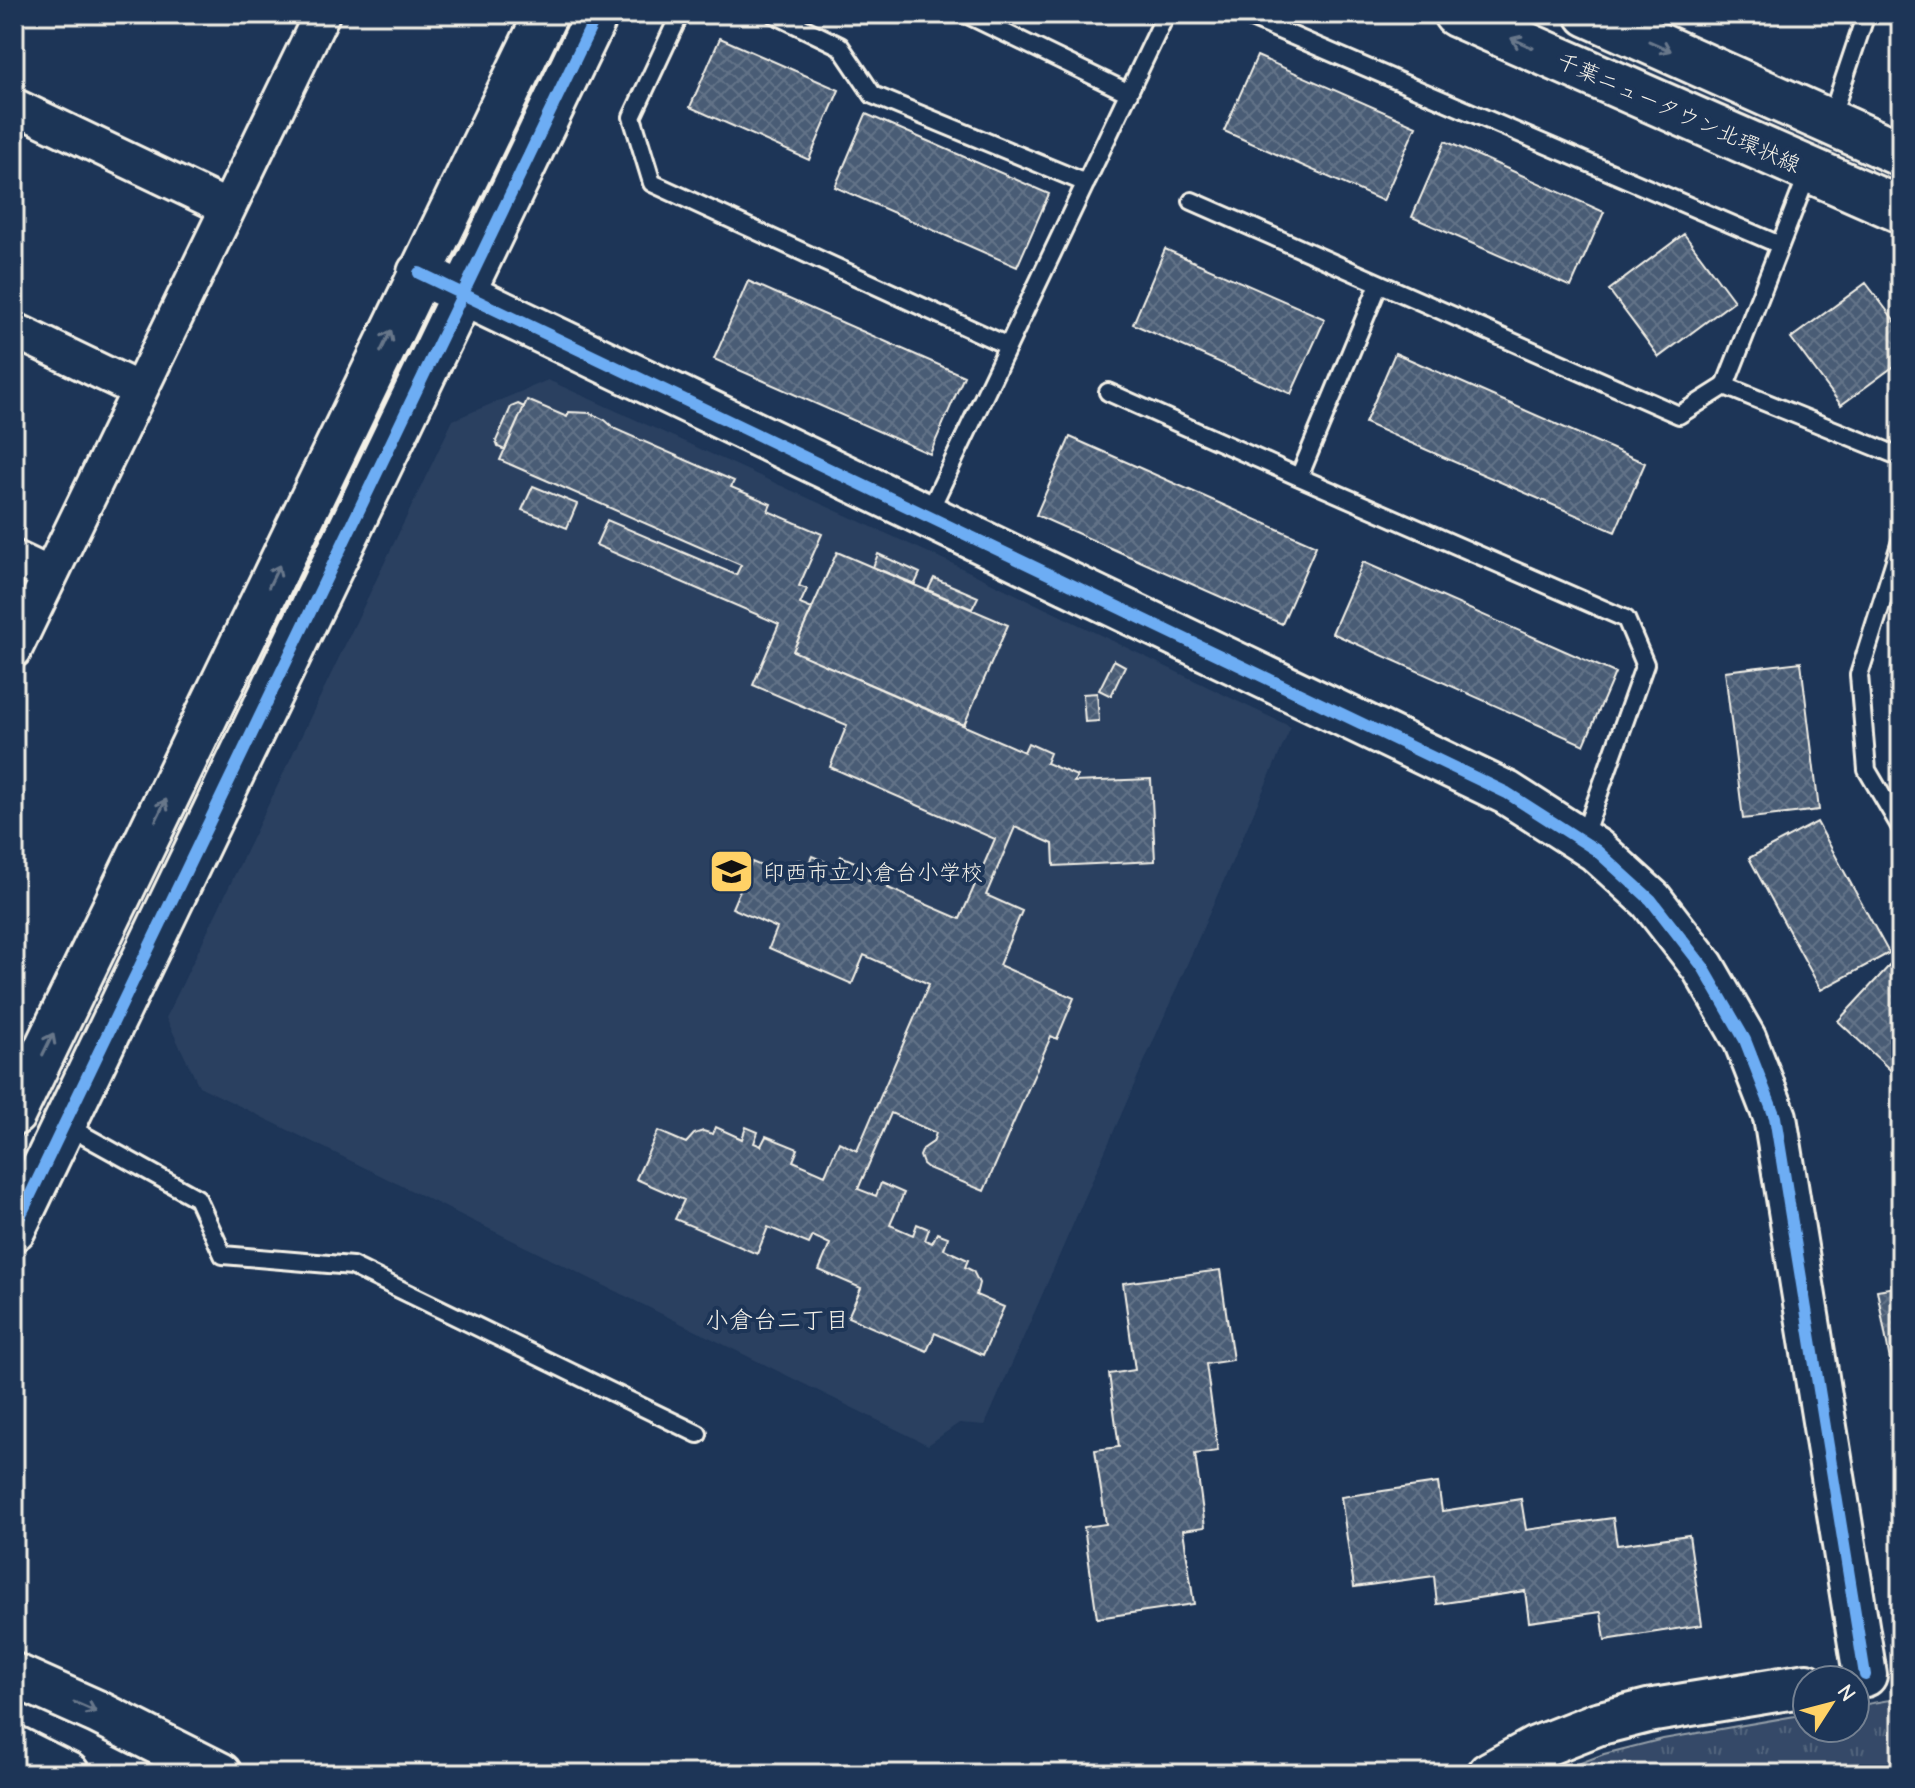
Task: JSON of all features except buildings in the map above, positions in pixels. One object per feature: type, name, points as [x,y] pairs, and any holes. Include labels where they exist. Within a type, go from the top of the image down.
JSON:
[{"type":"main road","name":"千葉ニュータウン北環状線","points":[[1456,14],[1901,210]]},
{"type":"main road","points":[[1588,14],[1901,154]]},
{"type":"street","points":[[14,650],[321,14]]},
{"type":"street","points":[[14,1114],[546,14]]},
{"type":"street","points":[[14,1229],[597,14]]},
{"type":"street","points":[[14,106],[228,208]]},
{"type":"street","points":[[1809,169],[1829,122]]},
{"type":"street","points":[[419,273],[1507,793],[1596,850],[1651,900],[1703,967],[1745,1040],[1775,1117],[1865,1664]]},
{"type":"street","points":[[14,330],[139,390]]},
{"type":"street","points":[[14,558],[50,575]]},
{"type":"street","points":[[14,1675],[97,1712],[220,1774]]},
{"type":"street","points":[[1489,1774],[1536,1748],[1597,1724],[1648,1711],[1791,1688]]},
{"type":"street","points":[[14,1747],[68,1774]]},
{"type":"lane","points":[[680,14],[632,117],[652,183],[1008,346]]},
{"type":"lane","points":[[774,14],[840,46],[873,95],[1086,183]]},
{"type":"lane","points":[[966,14],[1129,93]]},
{"type":"lane","points":[[927,516],[1166,14]]},
{"type":"lane","points":[[1829,122],[1866,14]]},
{"type":"lane","points":[[1251,18],[1780,245]]},
{"type":"lane","points":[[1192,201],[1679,415],[1725,386],[1809,169]]},
{"type":"lane","points":[[1299,477],[1379,284]]},
{"type":"lane","points":[[1725,386],[1901,457]]},
{"type":"lane","points":[[1108,392],[1626,619],[1645,664],[1582,840]]},
{"type":"lane","points":[[1901,541],[1859,675],[1867,770],[1901,828]]},
{"type":"lane","points":[[64,1124],[197,1198],[223,1255],[352,1266],[698,1434]]},
{"type":"shaded area","name":"印西市立小倉台小学校","points":[[548,380],[949,562],[1291,727],[985,1425],[959,1423],[928,1445],[199,1086],[166,1018],[453,420]]},
{"type":"green space","points":[[1901,1698],[1901,1774],[1552,1774],[1604,1754],[1663,1739],[1791,1717],[1791,1744],[1871,1744],[1871,1703]]},
{"type":"cycle path","points":[[14,1229],[597,14]]},
{"type":"cycle path","points":[[419,273],[1507,793],[1596,850],[1651,900],[1703,967],[1745,1040],[1775,1117],[1863,1664]]},
{"type":"place","name":"印西市立小倉台小学校","points":[[732,872]]},
{"type":"district","name":"小倉台二丁目","points":[[777,1320]]}]
